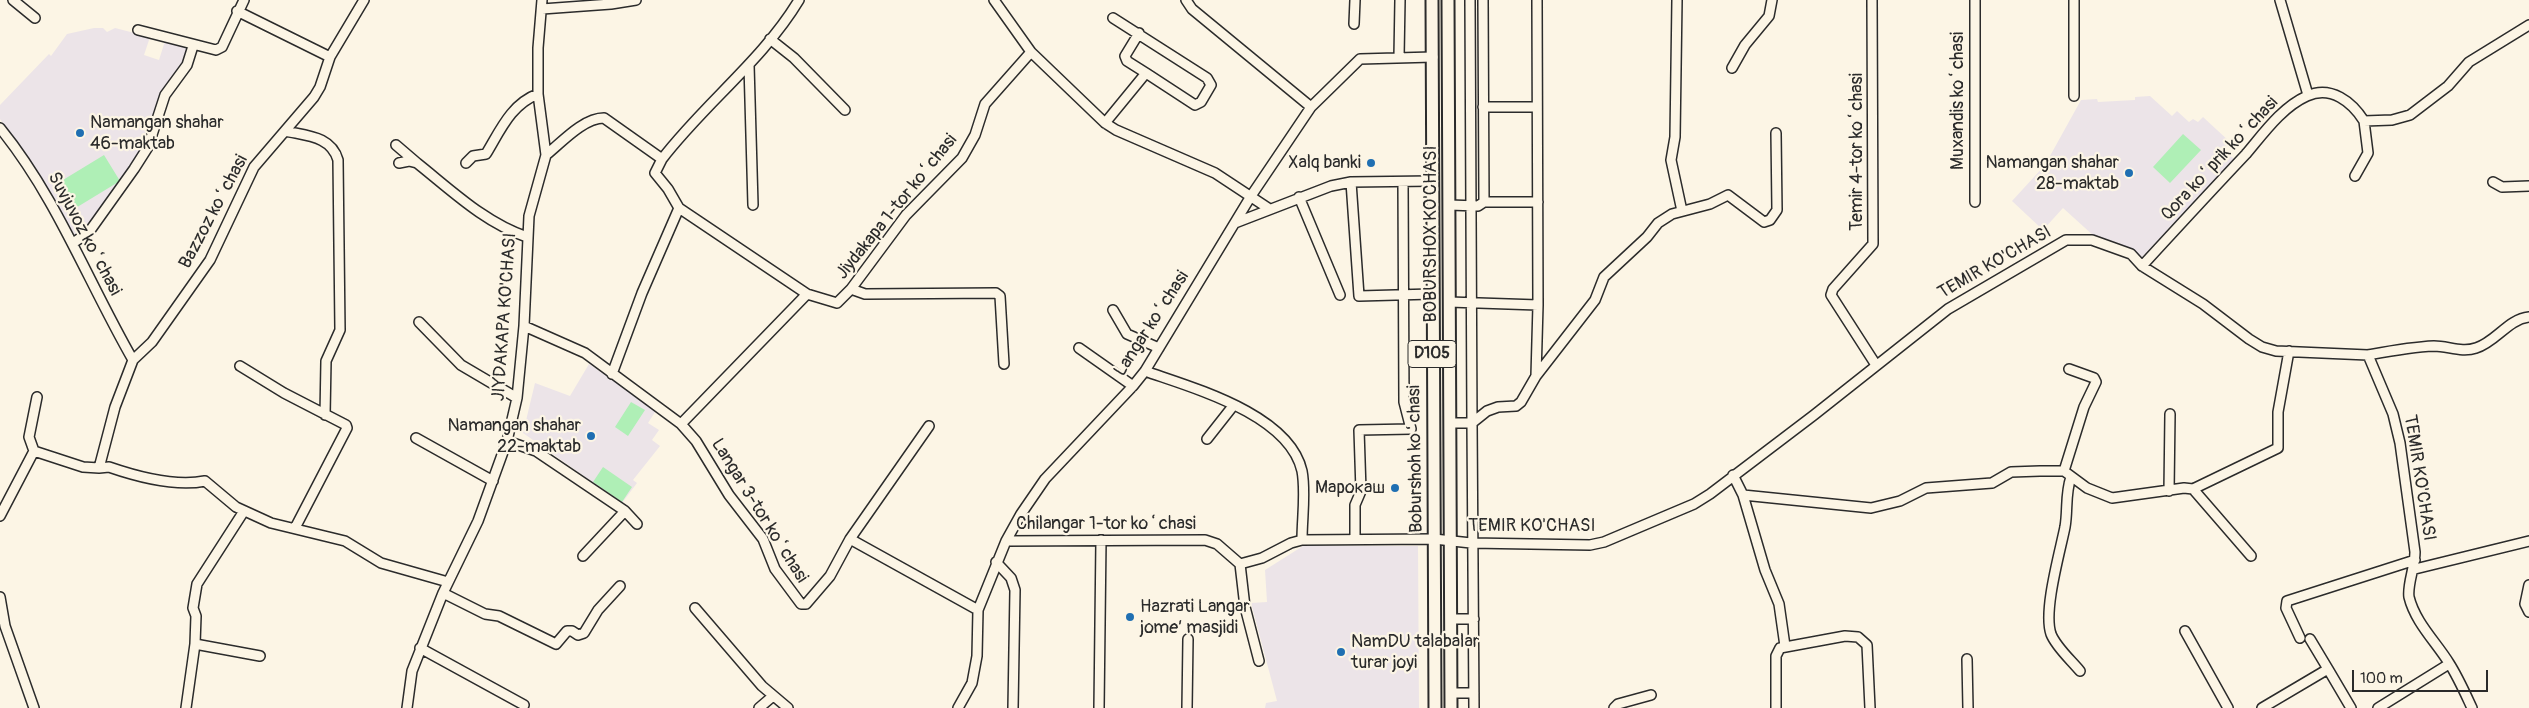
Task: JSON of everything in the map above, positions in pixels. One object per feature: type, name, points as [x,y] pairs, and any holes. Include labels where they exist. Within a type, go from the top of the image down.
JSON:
[{"type":"main road","name":"Boburshoh koʻchasi","points":[[1432,0],[1435,708]]},
{"type":"main road","name":"BOBURSHOX KO'CHASI","points":[[1448,0],[1451,708]]},
{"type":"street","points":[[13,0],[35,18]]},
{"type":"street","points":[[138,30],[193,46],[211,50],[220,49],[244,0]]},
{"type":"street","name":"Bazzoz koʻchasi","points":[[133,360],[152,342],[210,260],[254,167],[320,87],[330,57],[364,0]]},
{"type":"street","points":[[542,5],[636,0]]},
{"type":"street","points":[[546,155],[581,128],[592,121],[604,118],[662,159],[749,65],[799,0]]},
{"type":"street","points":[[994,0],[1031,52],[1104,123],[1129,136],[1215,173],[1268,208]]},
{"type":"street","points":[[1186,0],[1192,9],[1311,107]]},
{"type":"street","points":[[1354,24],[1355,0]]},
{"type":"street","points":[[1399,57],[1400,0]]},
{"type":"street","points":[[1470,0],[1471,543],[1474,619],[1474,708]]},
{"type":"street","points":[[1483,0],[1484,202]]},
{"type":"street","points":[[1536,376],[1538,305],[1537,0]]},
{"type":"street","points":[[1677,0],[1675,138],[1670,160],[1682,211]]},
{"type":"street","points":[[1732,68],[1745,45],[1769,16],[1772,0]]},
{"type":"street","name":"Temir 4-tor koʻchasi","points":[[1872,0],[1873,244],[1833,289],[1831,295],[1876,365]]},
{"type":"street","name":"Muxandis koʻchasi","points":[[1974,202],[1975,0]]},
{"type":"street","points":[[2074,0],[2074,96]]},
{"type":"street","points":[[2280,0],[2308,95],[2326,93],[2337,95],[2351,104],[2364,121],[2368,153],[2355,176]]},
{"type":"street","name":"JIYDAKAPA KO'CHASI","points":[[407,708],[412,671],[420,648],[448,582],[478,521],[507,441],[517,398],[524,326],[526,237],[529,216],[546,155],[538,94],[538,48],[542,5]]},
{"type":"street","points":[[237,11],[330,57]]},
{"type":"street","points":[[1113,18],[1139,34],[1207,78],[1211,85],[1201,102],[1195,105],[1128,61],[1125,56],[1139,34]]},
{"type":"street","points":[[2364,121],[2392,120],[2410,115],[2448,86],[2469,62],[2529,25]]},
{"type":"street","points":[[770,39],[794,58],[845,110]]},
{"type":"street","points":[[73,243],[94,225],[115,199],[143,154],[166,95],[187,65],[193,46]]},
{"type":"street","name":"Jiydakapa 1-tor koʻchasi","points":[[662,159],[655,174],[668,189],[679,208],[807,294],[837,303],[851,289],[906,215],[962,158],[975,135],[985,104],[1031,52]]},
{"type":"street","name":"Langar koʻchasi","points":[[958,708],[972,683],[977,656],[978,610],[996,562],[1021,514],[1045,479],[1145,371],[1251,196],[1311,107],[1360,59],[1433,57]]},
{"type":"street","points":[[749,65],[753,205]]},
{"type":"street","points":[[1104,123],[1146,73]]},
{"type":"street","points":[[466,163],[470,157],[486,154],[507,119],[524,101],[538,94]]},
{"type":"street","name":"Qora koʻprik koʻchasi","points":[[2142,266],[2279,117],[2308,95]]},
{"type":"street","points":[[1483,107],[1537,107]]},
{"type":"street","name":"Suvjuvoz koʻchasi","points":[[0,128],[28,164],[73,243],[133,360]]},
{"type":"street","points":[[285,131],[328,142],[336,151],[338,160],[340,330],[326,361],[325,414]]},
{"type":"street","points":[[1450,423],[1472,423],[1488,411],[1498,407],[1516,406],[1521,402],[1536,376],[1595,300],[1604,277],[1647,237],[1658,223],[1682,211],[1710,204],[1728,195],[1764,222],[1770,220],[1777,210],[1776,133]]},
{"type":"street","points":[[396,145],[485,216],[510,232],[526,237]]},
{"type":"street","points":[[399,163],[409,161],[417,163]]},
{"type":"street","points":[[1235,223],[1268,208],[1331,186],[1351,182],[1432,182]]},
{"type":"street","points":[[1351,182],[1359,296],[1432,294]]},
{"type":"street","points":[[1355,539],[1355,505],[1361,492],[1359,430],[1411,429],[1404,402],[1403,182]]},
{"type":"street","points":[[2494,182],[2502,187],[2529,186]]},
{"type":"street","points":[[1299,197],[1340,295]]},
{"type":"street","points":[[1449,205],[1478,206],[1484,202],[1538,202]]},
{"type":"street","points":[[612,374],[642,293],[679,208]]},
{"type":"street","name":"TEMIR KO'CHASI","points":[[1434,539],[1471,543],[1590,544],[1604,542],[1694,504],[1814,415],[1969,294],[2066,240],[2092,240],[2132,254],[2142,266],[2203,304],[2262,347],[2289,352],[2368,356],[2393,414],[2396,428],[2415,564],[2409,596],[2425,628],[2449,664],[2472,708]]},
{"type":"street","points":[[851,289],[865,294],[996,293],[1000,296],[1004,364]]},
{"type":"street","points":[[681,424],[807,294]]},
{"type":"street","points":[[1449,302],[1538,305]]},
{"type":"street","points":[[1113,310],[1127,334],[1159,348]]},
{"type":"street","points":[[2368,356],[2427,346],[2466,350],[2478,348],[2519,319],[2529,317]]},
{"type":"street","points":[[419,322],[461,365],[517,398]]},
{"type":"street","name":"Langar 3-tor koʻchasi","points":[[524,326],[585,353],[681,424],[696,441],[729,495],[763,539],[775,569],[801,604],[806,604],[830,576],[850,539]]},
{"type":"street","points":[[1079,348],[1133,386]]},
{"type":"street","points":[[2193,489],[2278,448],[2278,412],[2289,352]]},
{"type":"street","points":[[99,468],[114,406],[133,360]]},
{"type":"street","points":[[240,366],[268,384],[346,425],[347,431],[295,528]]},
{"type":"street","points":[[2069,368],[2094,378],[2096,385],[2084,407],[2067,474],[2065,524],[2050,596],[2050,629],[2053,637],[2080,670]]},
{"type":"street","points":[[1145,371],[1233,406],[1278,432],[1296,454],[1302,472],[1302,540]]},
{"type":"street","points":[[0,516],[34,450],[29,437],[37,397]]},
{"type":"street","points":[[1206,439],[1233,406]]},
{"type":"street","points":[[2169,491],[2170,414]]},
{"type":"street","points":[[929,426],[850,539],[978,610]]},
{"type":"street","points":[[416,438],[493,481]]},
{"type":"street","points":[[507,441],[536,451],[625,511],[637,524]]},
{"type":"street","points":[[34,450],[83,466],[109,467],[174,483],[192,484],[205,481],[244,511],[271,523],[345,542],[381,563],[448,582]]},
{"type":"street","points":[[1744,495],[1871,508],[1900,501],[1926,488],[1992,482],[2011,472],[2067,474],[2098,494],[2112,498],[2190,487],[2251,556]]},
{"type":"street","points":[[1733,475],[1744,495],[1765,570],[1779,604],[1785,646]]},
{"type":"street","points":[[186,708],[195,644],[196,616],[193,608],[197,584],[214,554],[244,511]]},
{"type":"street","points":[[583,556],[625,511]]},
{"type":"street","points":[[1259,661],[1245,607],[1240,564],[1262,558],[1291,543],[1302,540],[1434,539]]},
{"type":"street","name":"Chilangar 1-tor koʻchasi","points":[[1006,540],[1204,540],[1217,544],[1240,564]]},
{"type":"street","points":[[1098,708],[1101,540]]},
{"type":"street","points":[[2300,638],[2286,608],[2288,601],[2415,564],[2529,542]]},
{"type":"street","points":[[996,562],[1011,578],[1015,590],[1013,708]]},
{"type":"street","points":[[2529,585],[2525,604],[2529,612]]},
{"type":"street","points":[[443,593],[485,614],[499,616],[556,644],[567,631],[572,631],[578,635],[584,633],[598,610],[620,586]]},
{"type":"street","points":[[0,597],[5,626],[34,708]]},
{"type":"street","points":[[695,608],[762,686],[788,708]]},
{"type":"street","points":[[1451,619],[1474,619]]},
{"type":"street","points":[[2185,631],[2228,708]]},
{"type":"street","points":[[1776,708],[1776,656],[1780,648],[1845,636],[1864,640],[1868,650],[1870,708]]},
{"type":"street","points":[[1187,708],[1188,639]]},
{"type":"street","points":[[2310,639],[2352,708]]},
{"type":"street","points":[[195,644],[260,656]]},
{"type":"street","points":[[420,648],[524,705]]},
{"type":"street","points":[[1967,659],[1968,708]]},
{"type":"street","points":[[2380,708],[2449,664]]},
{"type":"street","points":[[2262,708],[2328,669]]},
{"type":"street","points":[[1451,693],[1474,693]]},
{"type":"street","points":[[1614,708],[1618,704],[1651,695]]},
{"type":"street","points":[[759,708],[774,696]]},
{"type":"shaded area","name":"Namangan shahar 46-maktab","points":[[103,28],[107,32],[115,28],[150,37],[144,55],[159,60],[165,41],[190,48],[184,65],[164,95],[146,147],[113,196],[85,228],[75,235],[0,119],[0,105],[49,54],[51,56],[67,34]]},
{"type":"shaded area","name":"Namangan shahar 28-maktab","points":[[2150,96],[2172,116],[2177,111],[2189,122],[2193,119],[2198,122],[2203,117],[2230,142],[2224,150],[2234,159],[2141,258],[2095,237],[2063,208],[2043,230],[2012,201],[2045,165],[2081,100],[2097,99],[2098,102],[2135,100],[2135,97]]},
{"type":"shaded area","name":"Namangan shahar 22-maktab","points":[[589,364],[657,409],[648,423],[659,430],[652,440],[660,446],[633,480],[637,483],[622,503],[523,433],[535,383],[570,396]]},
{"type":"shaded area","name":"NamDU talabalar turar joyi","points":[[1303,546],[1418,546],[1419,708],[1265,708],[1266,703],[1277,701],[1251,603],[1267,602],[1265,570]]},
{"type":"green space","points":[[2183,134],[2201,150],[2170,183],[2153,167]]},
{"type":"green space","points":[[104,155],[120,181],[74,209],[58,183]]},
{"type":"green space","points":[[631,402],[645,410],[628,436],[615,427]]},
{"type":"green space","points":[[603,467],[632,487],[622,502],[593,482]]},
{"type":"place","name":"Namangan shahar 46-maktab","points":[[80,133]]},
{"type":"place","name":"Xalq banki","points":[[1371,163]]},
{"type":"place","name":"Namangan shahar 28-maktab","points":[[2129,173]]},
{"type":"place","name":"Namangan shahar 22-maktab","points":[[591,436]]},
{"type":"place","name":"Марокаш","points":[[1395,488]]},
{"type":"place","name":"Hazrati Langar jome’ masjidi","points":[[1130,617]]},
{"type":"place","name":"NamDU talabalar turar joyi","points":[[1341,652]]}]
